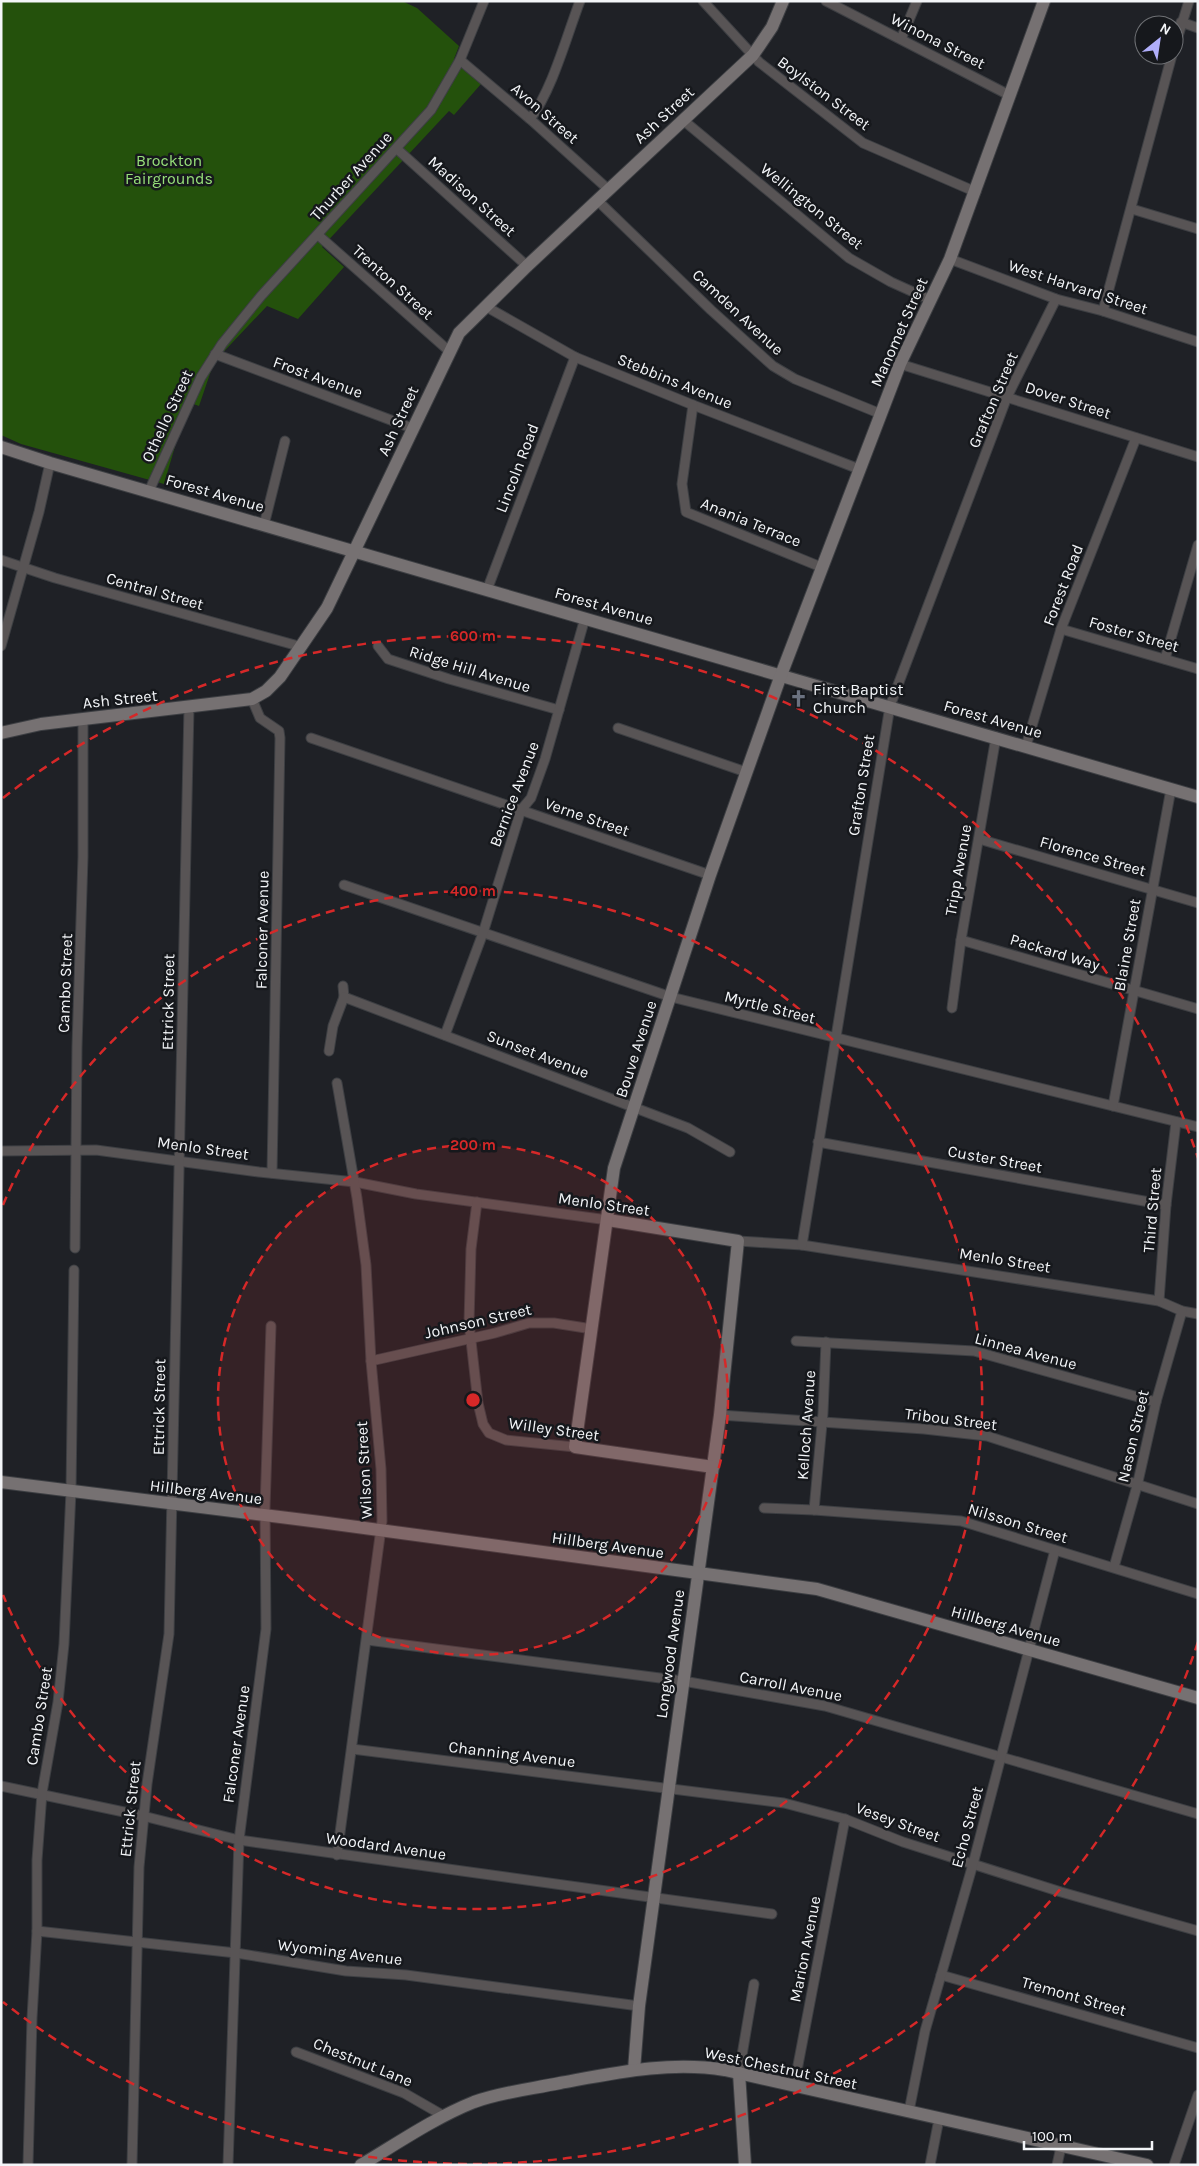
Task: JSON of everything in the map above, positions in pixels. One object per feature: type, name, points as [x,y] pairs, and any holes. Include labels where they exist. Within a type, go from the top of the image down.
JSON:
[{"type":"street","name":"Thurber Avenue","points":[[215,354],[261,296],[431,110],[460,60],[484,1]]},
{"type":"street","points":[[530,119],[537,110],[548,87],[580,1]]},
{"type":"street","name":"Boylston Street","points":[[703,1],[759,62],[863,142],[976,192]]},
{"type":"street","name":"Ash Street","points":[[1,733],[41,724],[252,699],[273,685],[302,647],[327,608],[356,551],[448,351],[459,333],[527,266],[753,55],[772,27],[783,1]]},
{"type":"street","name":"Winona Street","points":[[826,1],[1009,95]]},
{"type":"street","points":[[900,39],[918,1]]},
{"type":"street","name":"Manomet Street","points":[[781,675],[900,364],[950,259],[1044,1]]},
{"type":"street","points":[[1184,15],[1189,1]]},
{"type":"street","points":[[1184,23],[1198,28]]},
{"type":"street","name":"Avon Street","points":[[460,60],[530,119],[609,190]]},
{"type":"street","points":[[1103,311],[1132,210],[1169,65]]},
{"type":"street","name":"Wellington Street","points":[[683,120],[849,258],[891,282],[931,300]]},
{"type":"street","name":"Madison Street","points":[[397,149],[527,266]]},
{"type":"street","name":"Camden Avenue","points":[[597,200],[711,310],[773,366],[794,379],[880,414]]},
{"type":"street","points":[[1132,210],[1198,229]]},
{"type":"street","name":"Trenton Street","points":[[318,235],[448,351]]},
{"type":"street","name":"West Harvard Street","points":[[950,259],[1056,299],[1103,311],[1198,342]]},
{"type":"street","name":"Grafton Street","points":[[802,1244],[890,706],[1007,397],[1056,299]]},
{"type":"street","name":"Stebbins Avenue","points":[[485,306],[575,357],[692,405],[859,469]]},
{"type":"street","name":"Frost Avenue","points":[[215,354],[412,428]]},
{"type":"street","name":"Othello Street","points":[[149,491],[201,377],[215,354]]},
{"type":"street","name":"Lincoln Road","points":[[487,590],[575,357]]},
{"type":"street","name":"Dover Street","points":[[900,364],[1198,457]]},
{"type":"street","name":"Anania Terrace","points":[[692,405],[682,484],[686,512],[821,567]]},
{"type":"street","name":"Forest Road","points":[[1026,746],[1061,628],[1136,438]]},
{"type":"street","points":[[264,525],[285,441]]},
{"type":"street","name":"Forest Avenue","points":[[1,447],[50,463],[1198,797]]},
{"type":"street","points":[[1,646],[50,463]]},
{"type":"street","points":[[1164,658],[1198,545]]},
{"type":"street","name":"Central Street","points":[[1,560],[22,568],[302,647]]},
{"type":"street","name":"Bernice Avenue","points":[[445,1035],[483,933],[521,810],[531,798],[545,760],[585,618]]},
{"type":"street","name":"Foster Street","points":[[1061,628],[1198,669]]},
{"type":"street","name":"Ridge Hill Avenue","points":[[378,646],[388,659],[449,679],[559,710]]},
{"type":"street","name":"Bouve Avenue","points":[[575,1447],[614,1168],[710,875],[781,675]]},
{"type":"street","name":"Falconer Avenue","points":[[252,699],[260,718],[279,731],[280,738],[272,1173]]},
{"type":"street","name":"Ettrick Street","points":[[132,2165],[138,1892],[143,1816],[169,1634],[189,707]]},
{"type":"street","name":"Cambo Street","points":[[75,1248],[78,1047],[84,857],[83,719]]},
{"type":"street","points":[[618,728],[746,772]]},
{"type":"street","name":"Verne Street","points":[[311,738],[710,875]]},
{"type":"street","name":"Tripp Avenue","points":[[952,1008],[960,940],[996,738]]},
{"type":"street","name":"Blaine Street","points":[[1113,1106],[1171,789]]},
{"type":"street","name":"Florence Street","points":[[979,838],[1198,903]]},
{"type":"street","name":"Myrtle Street","points":[[344,885],[671,997],[1198,1128]]},
{"type":"street","name":"Packard Way","points":[[960,940],[1198,1009]]},
{"type":"street","points":[[329,1051],[333,1026],[344,997],[343,986]]},
{"type":"street","name":"Sunset Avenue","points":[[344,997],[688,1128],[730,1152]]},
{"type":"street","name":"Wilson Street","points":[[337,1855],[382,1531],[381,1469],[371,1361],[366,1265],[355,1182],[338,1083]]},
{"type":"street","name":"Third Street","points":[[1159,1301],[1166,1206],[1176,1122]]},
{"type":"street","name":"Custer Street","points":[[818,1142],[1166,1206]]},
{"type":"street","name":"Menlo Street","points":[[1,1151],[27,1152],[77,1149],[355,1182],[416,1194],[608,1220],[738,1241],[802,1244],[1159,1301],[1182,1311],[1198,1314]]},
{"type":"street","points":[[470,1338],[470,1256],[477,1202]]},
{"type":"street","name":"Longwood Avenue","points":[[634,2070],[639,2006],[720,1415],[738,1241]]},
{"type":"street","name":"Cambo Street","points":[[28,2165],[32,2010],[37,1931],[37,1860],[42,1793],[58,1702],[64,1644],[71,1490],[74,1270]]},
{"type":"street","name":"Nason Street","points":[[1114,1567],[1137,1486],[1156,1402],[1182,1311]]},
{"type":"street","name":"Johnson Street","points":[[371,1361],[529,1322],[554,1323],[592,1329]]},
{"type":"street","name":"Falconer Avenue","points":[[228,2165],[239,1840],[265,1643],[265,1515],[271,1326]]},
{"type":"street","name":"Willey Street","points":[[470,1338],[478,1403],[485,1429],[494,1435],[506,1440],[575,1447],[713,1467]]},
{"type":"street","name":"Linnea Avenue","points":[[796,1341],[974,1351],[1156,1402]]},
{"type":"street","name":"Kelloch Avenue","points":[[814,1510],[822,1423],[826,1342]]},
{"type":"street","name":"Tribou Street","points":[[720,1415],[924,1429],[987,1436],[1137,1486],[1198,1504]]},
{"type":"street","name":"Hillberg Avenue","points":[[1,1482],[265,1515],[817,1589],[1198,1698]]},
{"type":"street","name":"Nilsson Street","points":[[764,1508],[961,1521],[1198,1594]]},
{"type":"street","name":"Echo Street","points":[[909,2111],[924,2031],[973,1864],[1055,1550]]},
{"type":"street","name":"Carroll Avenue","points":[[367,1640],[683,1682],[825,1706],[1198,1814]]},
{"type":"street","name":"Channing Avenue","points":[[352,1749],[669,1788]]},
{"type":"street","name":"Woodard Avenue","points":[[1,1786],[42,1793],[239,1840],[772,1914]]},
{"type":"street","name":"Vesey Street","points":[[669,1788],[784,1803],[846,1819],[903,1842],[1061,1892],[1198,1931]]},
{"type":"street","name":"Marion Avenue","points":[[794,2086],[846,1819]]},
{"type":"street","name":"Wyoming Avenue","points":[[37,1931],[236,1953],[346,1970],[406,1974],[639,2006]]},
{"type":"street","name":"Tremont Street","points":[[941,1974],[1198,2048]]},
{"type":"street","points":[[745,2165],[738,2073],[754,1984]]},
{"type":"street","name":"Chestnut Lane","points":[[296,2052],[404,2093],[444,2116]]},
{"type":"street","name":"West Chestnut Street","points":[[361,2165],[444,2116],[494,2096],[634,2070],[687,2066],[738,2073],[1147,2165]]},
{"type":"street","points":[[1174,2165],[1198,2095]]},
{"type":"street","points":[[930,2165],[939,2119]]},
{"type":"street","points":[[1057,2165],[1061,2147]]},
{"type":"green space","name":"Brockton Fairgrounds","points":[[1,1],[402,1],[417,8],[459,46],[454,59],[481,84],[454,115],[449,111],[322,247],[344,267],[298,319],[267,306],[214,362],[199,406],[188,402],[164,484],[21,444],[1,435]]},
{"type":"place","name":"First Baptist Church","points":[[799,698]]}]
